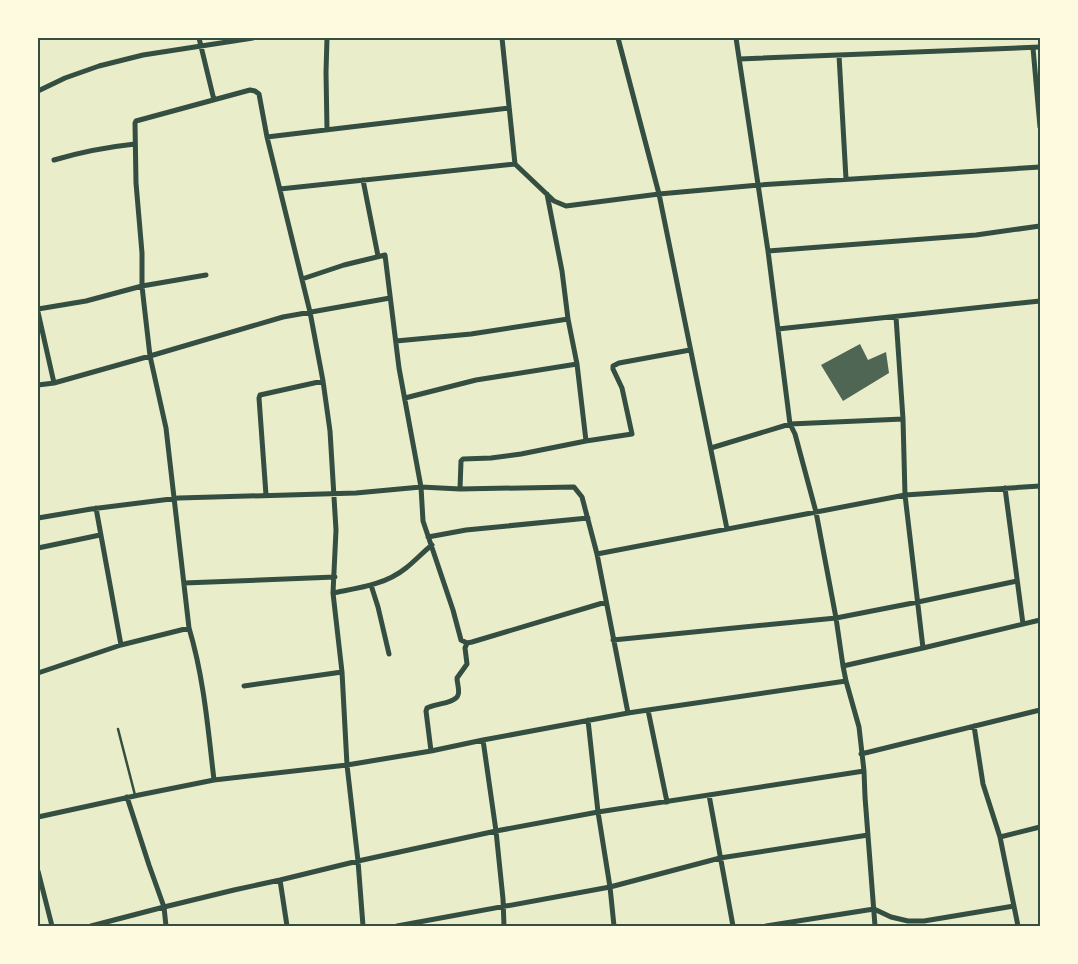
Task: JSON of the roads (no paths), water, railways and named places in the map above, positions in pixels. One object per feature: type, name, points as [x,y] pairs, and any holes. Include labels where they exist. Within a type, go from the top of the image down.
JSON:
[{"type":"street","points":[[199,38],[214,100]]},
{"type":"street","points":[[38,91],[65,78],[99,66],[143,55],[253,38]]},
{"type":"street","points":[[326,130],[328,38]]},
{"type":"street","points":[[502,38],[515,164],[554,201],[566,206],[659,194],[758,185],[1040,167]]},
{"type":"street","points":[[618,38],[659,194],[727,529]]},
{"type":"street","points":[[736,38],[768,251],[790,424],[816,512],[843,666],[859,727],[875,926]]},
{"type":"street","points":[[740,59],[1040,47]]},
{"type":"street","points":[[1033,48],[1040,127]]},
{"type":"street","points":[[839,55],[846,179]]},
{"type":"street","points":[[214,780],[196,651],[189,628],[166,428],[150,356],[142,286],[142,253],[136,183],[135,123],[136,121],[250,90],[259,94],[267,137],[310,312],[323,380],[330,431],[336,530],[333,592],[342,672],[347,765],[363,926]]},
{"type":"street","points":[[267,137],[509,108]]},
{"type":"street","points":[[54,160],[87,151],[135,144]]},
{"type":"street","points":[[280,189],[515,164]]},
{"type":"street","points":[[362,180],[378,256]]},
{"type":"street","points":[[547,194],[577,364],[586,441]]},
{"type":"street","points":[[768,251],[976,235],[1040,226]]},
{"type":"street","points":[[302,279],[385,254],[396,341],[424,521],[461,640],[467,643],[606,602]]},
{"type":"street","points":[[54,382],[38,310],[86,301],[142,286],[206,275]]},
{"type":"street","points":[[38,385],[150,356],[283,317],[390,298]]},
{"type":"street","points":[[778,329],[1040,302]]},
{"type":"street","points":[[896,317],[904,418],[905,496],[923,648]]},
{"type":"street","points":[[396,341],[471,334],[568,319]]},
{"type":"street","points":[[460,489],[461,461],[463,459],[521,454],[632,434],[622,388],[613,366],[619,363],[690,350]]},
{"type":"street","points":[[405,398],[476,380],[577,364]]},
{"type":"street","points":[[266,495],[260,395],[323,380]]},
{"type":"street","points":[[711,448],[790,424],[904,418]]},
{"type":"street","points":[[38,518],[96,508],[174,499],[356,493],[420,488],[460,489],[574,486],[582,496],[597,554],[628,712]]},
{"type":"street","points":[[597,554],[905,496],[1040,486]]},
{"type":"street","points":[[1005,488],[1023,624]]},
{"type":"street","points":[[96,508],[121,646]]},
{"type":"street","points":[[428,537],[466,530],[588,518]]},
{"type":"street","points":[[38,548],[100,535]]},
{"type":"street","points":[[333,592],[371,585],[389,578],[405,569],[432,545]]},
{"type":"street","points":[[184,583],[334,577]]},
{"type":"street","points":[[613,640],[836,618],[1017,582]]},
{"type":"street","points":[[371,585],[389,654]]},
{"type":"street","points":[[843,666],[1040,620]]},
{"type":"street","points":[[38,672],[121,646],[189,628]]},
{"type":"street","points":[[431,752],[426,711],[427,708],[452,701],[459,694],[456,678],[467,664],[465,648],[467,643]]},
{"type":"street","points":[[244,686],[342,672]]},
{"type":"street","points":[[38,818],[127,797],[214,780],[347,765],[431,752],[628,712],[846,681]]},
{"type":"street","points":[[648,710],[667,802]]},
{"type":"street","points":[[862,754],[1040,710]]},
{"type":"street","points":[[588,720],[598,812],[614,926]]},
{"type":"street","points":[[974,726],[983,784],[1000,837],[1018,926]]},
{"type":"street","points":[[483,740],[496,831],[504,926]]},
{"type":"street","points":[[91,926],[234,890],[496,831],[598,812],[864,771]]},
{"type":"street","points":[[709,795],[733,926]]},
{"type":"street","points":[[127,797],[164,907],[166,926]]},
{"type":"street","points":[[1000,837],[1040,827]]},
{"type":"street","points":[[397,926],[610,887],[720,858],[868,835]]},
{"type":"street","points":[[38,871],[52,926]]},
{"type":"street","points":[[280,880],[287,926]]},
{"type":"street","points":[[766,926],[874,909],[891,917],[908,921],[924,921],[1014,906]]},
{"type":"lane","points":[[118,729],[135,796]]}]
